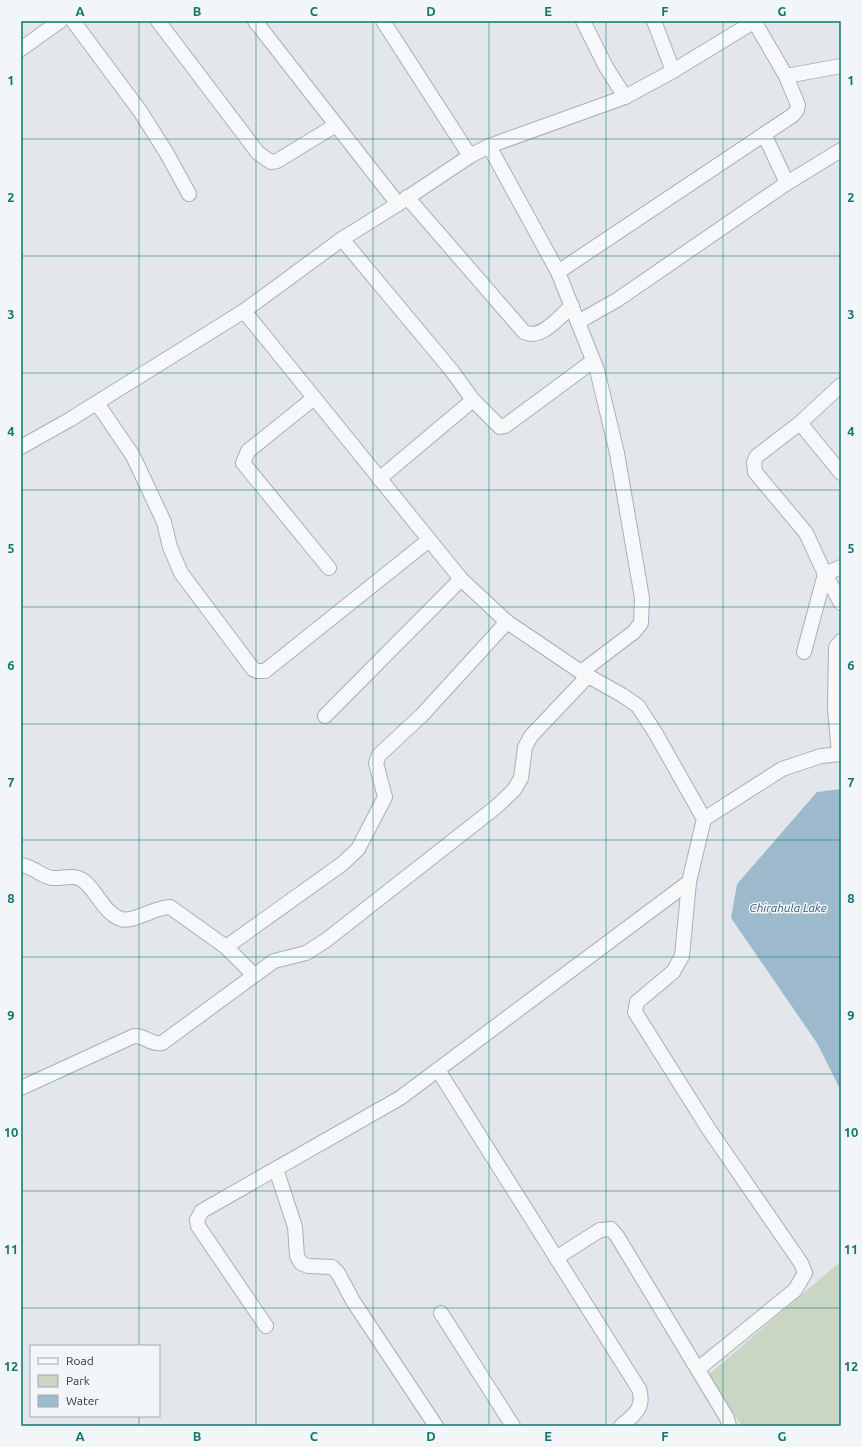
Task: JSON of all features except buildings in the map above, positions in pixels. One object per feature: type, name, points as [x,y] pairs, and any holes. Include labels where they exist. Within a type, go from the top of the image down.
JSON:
[{"type":"street","points":[[21,49],[60,21]]},
{"type":"street","points":[[73,21],[140,111],[166,152],[188,194]]},
{"type":"street","points":[[158,21],[258,153],[270,162],[277,162],[336,125]]},
{"type":"street","points":[[255,21],[336,125],[403,201],[524,332],[533,335],[541,333],[572,306]]},
{"type":"street","points":[[383,21],[470,156]]},
{"type":"street","points":[[583,21],[606,67],[625,97]]},
{"type":"street","points":[[654,21],[673,70]]},
{"type":"street","points":[[21,447],[97,403],[244,311],[342,239],[403,201],[470,156],[489,146],[625,97],[673,70],[750,22],[786,76],[798,105],[797,110],[764,134],[558,272]]},
{"type":"street","points":[[786,76],[841,66]]},
{"type":"street","points":[[764,134],[787,183]]},
{"type":"street","points":[[21,1088],[134,1036],[141,1035],[153,1044],[162,1043],[253,974],[274,960],[306,953],[325,941],[496,807],[514,790],[521,778],[525,747],[531,736],[585,674],[634,632],[641,623],[642,598],[617,453],[593,361],[558,272],[489,146]]},
{"type":"street","points":[[578,322],[617,300],[787,183],[841,150]]},
{"type":"street","points":[[342,239],[452,371],[474,400],[500,427],[505,426],[593,361]]},
{"type":"street","points":[[244,311],[461,579],[507,622],[585,674],[638,706],[656,734],[704,819],[689,882],[682,956],[673,972],[637,1002],[635,1012],[708,1128],[801,1262],[805,1273],[795,1290],[698,1369]]},
{"type":"street","points":[[841,385],[800,423],[757,456],[754,462],[755,472],[806,534],[841,603]]},
{"type":"street","points":[[314,398],[248,451],[243,463],[329,568]]},
{"type":"street","points":[[379,479],[474,400]]},
{"type":"street","points":[[97,403],[132,456],[164,522],[170,547],[181,573],[253,669],[265,671],[429,540]]},
{"type":"street","points":[[800,423],[841,473]]},
{"type":"street","points":[[825,574],[841,567]]},
{"type":"street","points":[[804,652],[825,574]]},
{"type":"street","points":[[325,716],[461,579]]},
{"type":"street","points":[[226,947],[342,864],[358,849],[385,798],[376,763],[379,755],[422,714],[507,622]]},
{"type":"street","points":[[704,819],[782,769],[821,756],[840,754],[835,709],[836,647],[841,641]]},
{"type":"street","points":[[21,865],[50,878],[74,876],[84,881],[113,915],[121,920],[128,920],[162,907],[170,907],[226,947],[253,974]]},
{"type":"street","points":[[266,1326],[198,1226],[197,1220],[202,1211],[400,1098],[689,882]]},
{"type":"street","points":[[438,1070],[639,1389],[642,1398],[636,1414],[621,1426]]},
{"type":"street","points":[[276,1169],[294,1221],[297,1256],[301,1263],[308,1266],[332,1267],[338,1273],[353,1301],[436,1426]]},
{"type":"street","points":[[556,1258],[600,1230],[611,1229],[617,1236],[698,1369],[729,1426]]},
{"type":"street","points":[[441,1313],[512,1426]]},
{"type":"green space","points":[[841,1261],[841,1426],[742,1426],[707,1376]]},
{"type":"water","name":"Chirahula Lake","points":[[841,789],[841,1091],[817,1043],[731,918],[737,884],[817,792]]}]
